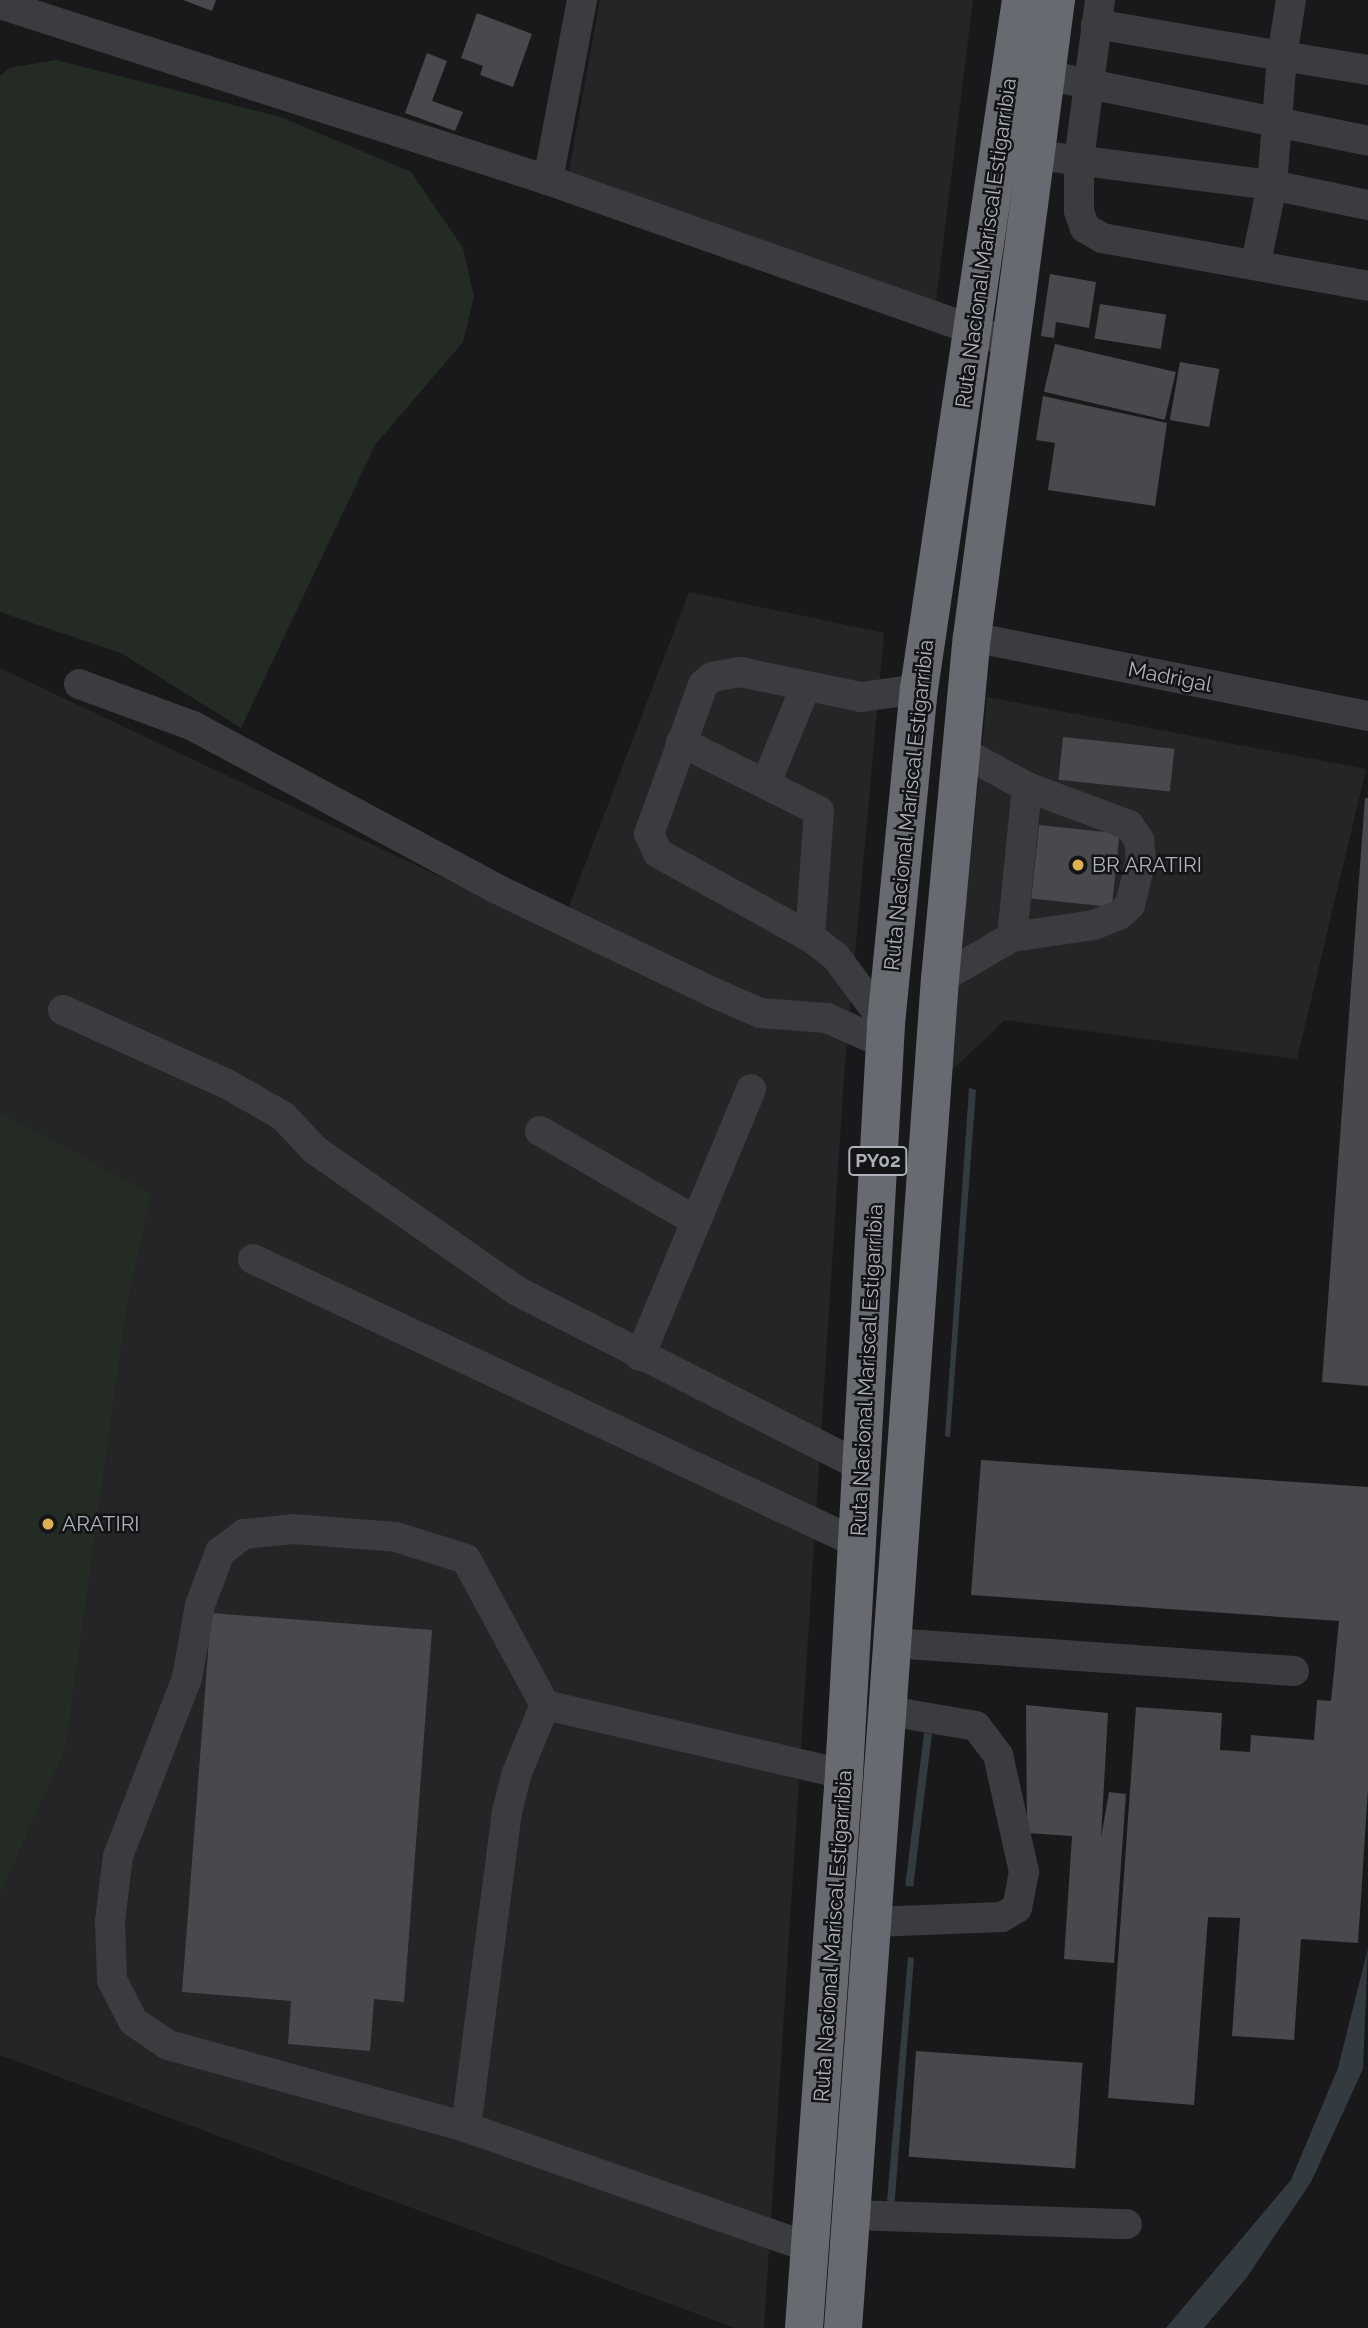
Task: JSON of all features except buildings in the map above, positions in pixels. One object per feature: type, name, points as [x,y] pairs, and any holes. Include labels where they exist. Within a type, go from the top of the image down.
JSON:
[{"type":"highway","name":"Ruta Nacional Mariscal Estigarribia","points":[[843,2328],[940,979],[972,638],[1011,343],[1020,0]]},
{"type":"highway","name":"Ruta Nacional Mariscal Estigarribia","points":[[804,2328],[844,1774],[885,1034],[919,689],[974,333],[1017,152],[1045,75],[1056,0]]},
{"type":"street","points":[[548,180],[582,0]]},
{"type":"street","points":[[1256,263],[1272,185],[1282,56],[1291,0]]},
{"type":"street","points":[[0,4],[548,180],[974,333],[1011,343]]},
{"type":"street","points":[[1368,70],[1282,56],[1098,12],[1079,160],[1079,211],[1084,228],[1102,238],[1256,263],[1368,286]]},
{"type":"street","points":[[1045,75],[1368,141]]},
{"type":"street","points":[[1017,152],[1272,185],[1368,205]]},
{"type":"street","name":"Madrigal","points":[[972,638],[1368,716]]},
{"type":"street","points":[[885,1034],[850,972],[810,937],[659,853],[652,844],[651,819],[703,685],[712,677],[740,672],[806,688],[861,697],[919,689]]},
{"type":"street","points":[[79,684],[194,726],[496,888],[760,1013],[827,1018],[885,1034]]},
{"type":"street","points":[[766,783],[806,688]]},
{"type":"street","points":[[681,742],[819,811],[810,937]]},
{"type":"street","points":[[940,979],[1012,937],[1094,925],[1119,915],[1130,905],[1141,859],[1139,840],[1129,825],[1027,788],[961,751]]},
{"type":"street","points":[[1012,937],[1027,788]]},
{"type":"street","points":[[63,1010],[227,1084],[283,1116],[315,1150],[517,1291],[640,1356],[861,1466]]},
{"type":"street","points":[[640,1356],[751,1090]]},
{"type":"street","points":[[540,1131],[696,1221]]},
{"type":"street","points":[[253,1259],[857,1543]]},
{"type":"street","points":[[811,2248],[466,2127],[168,2045],[133,2021],[112,1980],[110,1921],[118,1856],[187,1678],[200,1605],[220,1552],[244,1534],[293,1529],[396,1537],[466,1559],[545,1705],[844,1774]]},
{"type":"street","points":[[893,1643],[1293,1671]]},
{"type":"street","points":[[466,2127],[508,1812],[516,1775],[545,1705]]},
{"type":"street","points":[[873,1922],[1002,1917],[1017,1908],[1024,1872],[998,1755],[976,1727],[888,1711]]},
{"type":"street","points":[[851,2215],[1127,2224]]},
{"type":"shaded area","points":[[600,0],[973,0],[935,309],[566,187]]},
{"type":"shaded area","points":[[56,60],[281,117],[411,172],[463,248],[474,296],[463,342],[375,445],[241,728],[121,653],[0,612],[0,76],[9,68]]},
{"type":"shaded area","points":[[689,592],[884,633],[844,1076],[764,2328],[735,2328],[0,2055],[0,1895],[66,1748],[128,1301],[150,1194],[0,1111],[0,668],[559,933]]},
{"type":"shaded area","points":[[987,697],[1366,769],[1297,1059],[1005,1020],[949,1073]]},
{"type":"shaded area","points":[[969,1088],[976,1090],[950,1437],[945,1436]]},
{"type":"shaded area","name":"ARATIRI","points":[[0,1111],[151,1194],[128,1301],[66,1748],[0,1895]]},
{"type":"shaded area","points":[[924,1733],[932,1734],[913,1887],[905,1886]]},
{"type":"shaded area","points":[[1368,1948],[1363,2069],[1311,2182],[1247,2277],[1204,2328],[1166,2328],[1291,2180],[1338,2068]]},
{"type":"shaded area","points":[[908,1957],[914,1958],[893,2223],[885,2224]]},
{"type":"place","name":"BR ARATIRI","points":[[1078,865]]},
{"type":"place","name":"ARATIRI","points":[[48,1524]]}]
